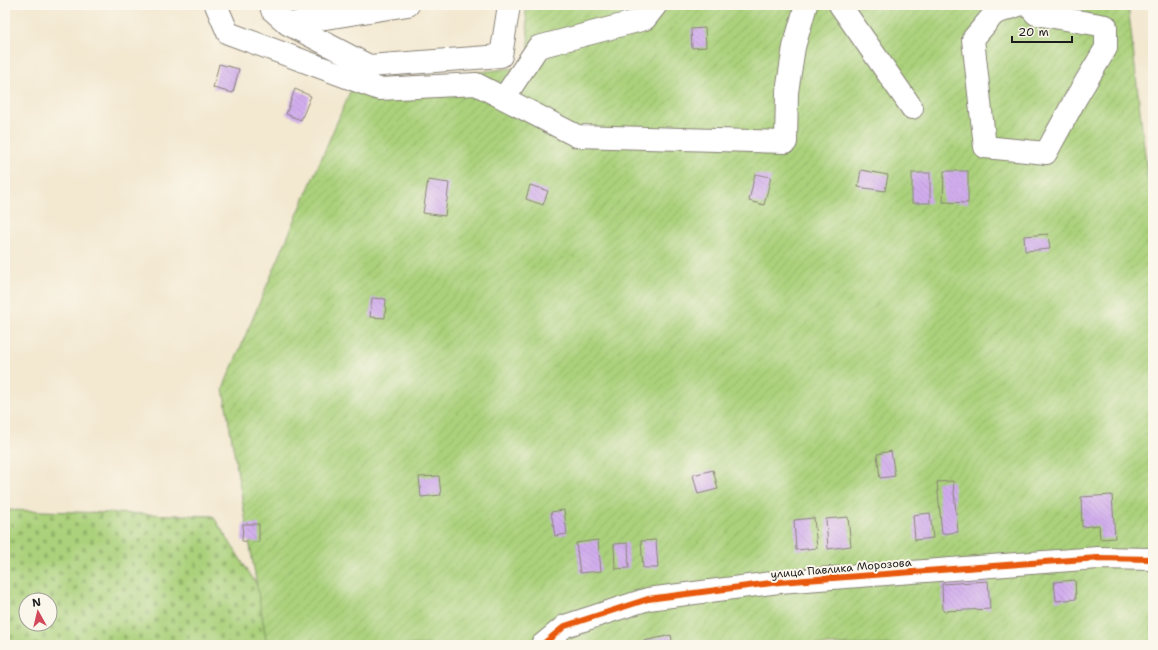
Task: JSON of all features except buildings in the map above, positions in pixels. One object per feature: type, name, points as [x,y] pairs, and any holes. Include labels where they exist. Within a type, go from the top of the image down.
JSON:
[{"type":"street","points":[[216,5],[228,33],[379,89],[476,84],[577,136],[786,142],[787,92],[794,47],[806,5]]},
{"type":"street","points":[[271,5],[272,10],[288,24],[369,66],[501,56],[509,5]]},
{"type":"street","points":[[288,24],[408,5]]},
{"type":"street","points":[[504,98],[538,47],[645,19],[656,5]]},
{"type":"street","points":[[840,5],[912,108]]},
{"type":"street","points":[[1019,5],[994,14],[973,39],[985,147],[1046,153],[1076,98],[1106,48],[1106,26],[1036,14],[1028,5]]},
{"type":"street","name":"улица Павлика Морозова","points":[[542,645],[565,626],[648,599],[779,582],[1098,558],[1153,559]]},
{"type":"green space","points":[[525,5],[1128,5],[1148,181],[1153,181],[1153,645],[267,645],[223,388],[352,87],[531,66]]},
{"type":"green space","points":[[5,510],[213,516],[295,645],[5,645]]},
{"type":"cycle path","points":[[542,645],[565,626],[648,599],[779,582],[1098,558],[1153,559]]}]
